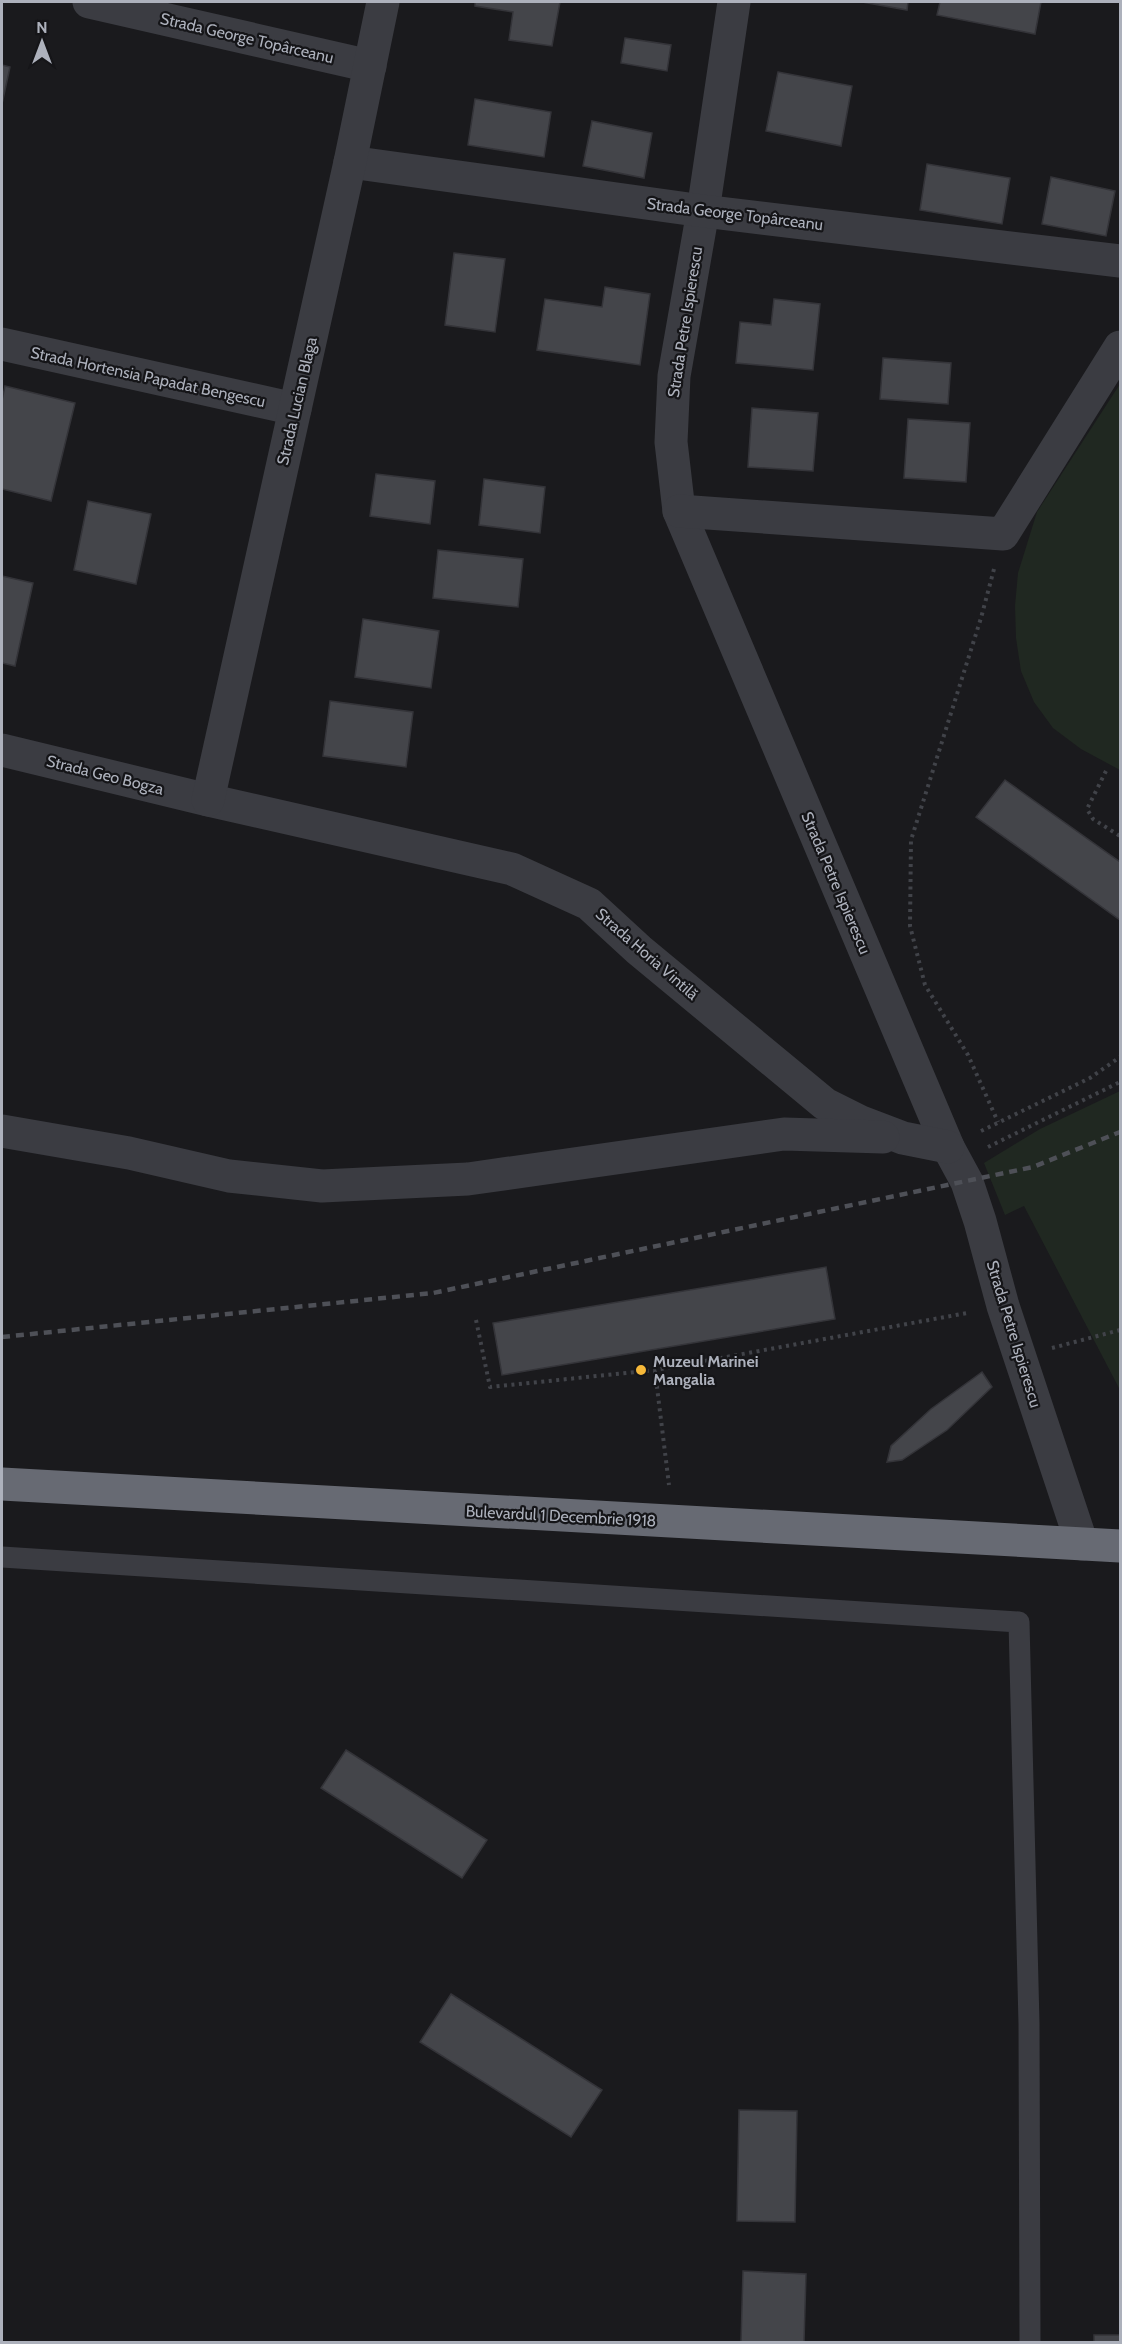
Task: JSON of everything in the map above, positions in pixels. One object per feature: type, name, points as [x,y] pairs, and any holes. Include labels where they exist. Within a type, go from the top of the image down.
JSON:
[{"type":"highway","name":"Bulevardul 1 Decembrie 1918","points":[[2,1484],[1120,1546]]},
{"type":"street","name":"Strada George Topârceanu","points":[[89,2],[370,66]]},
{"type":"street","name":"Strada Lucian Blaga","points":[[208,800],[350,162],[382,2]]},
{"type":"street","name":"Strada Petre Ispierescu","points":[[734,2],[703,211],[674,376],[671,442],[679,511],[948,1148],[967,1182],[1003,1306],[1083,1544]]},
{"type":"street","name":"Strada George Topârceanu","points":[[350,162],[703,211],[1120,261]]},
{"type":"street","name":"Strada Hortensia Papadat Bengescu","points":[[2,344],[295,409]]},
{"type":"street","points":[[679,511],[1003,534],[1120,347]]},
{"type":"street","name":"Strada Geo Bogza","points":[[2,750],[208,800]]},
{"type":"street","name":"Strada Horia Vintilă","points":[[208,800],[512,869],[589,904],[639,950],[825,1104],[861,1122],[903,1138],[948,1148]]},
{"type":"street","points":[[2,1131],[129,1153],[229,1176],[322,1186],[468,1179],[784,1134],[903,1138]]},
{"type":"lane","points":[[2,1557],[1019,1622],[1029,2024],[1030,2343]]},
{"type":"path","points":[[998,1122],[968,1055],[925,985],[910,927],[911,840],[981,618],[1003,534]]},
{"type":"path","points":[[1106,771],[1087,808],[1093,819],[1120,836]]},
{"type":"path","points":[[948,1148],[1090,1078],[1120,1057]]},
{"type":"path","points":[[948,1148],[991,1148],[1120,1082]]},
{"type":"path","points":[[476,1320],[490,1386],[655,1370],[1003,1306]]},
{"type":"path","points":[[1020,1356],[1120,1330]]},
{"type":"path","points":[[655,1370],[672,1522]]},
{"type":"shaded area","points":[[1120,384],[1120,770],[1081,749],[1053,728],[1034,702],[1021,671],[1016,638],[1015,606],[1018,573],[1037,512]]},
{"type":"shaded area","points":[[1120,1091],[1120,1390],[1024,1206],[1005,1215],[984,1163],[1040,1129]]},
{"type":"building","points":[[475,2],[560,2],[552,46],[509,40],[513,12],[475,6]]},
{"type":"building","points":[[862,2],[908,2],[907,10]]},
{"type":"building","points":[[940,2],[1041,2],[1035,34],[937,15]]},
{"type":"building","points":[[625,38],[671,45],[667,71],[621,63]]},
{"type":"building","points":[[2,65],[10,67],[2,104]]},
{"type":"building","points":[[778,72],[852,86],[841,146],[766,131]]},
{"type":"building","points":[[475,99],[551,112],[544,157],[468,145]]},
{"type":"building","points":[[592,121],[652,133],[644,178],[583,166]]},
{"type":"building","points":[[927,164],[1010,178],[1002,224],[920,210]]},
{"type":"building","points":[[1051,177],[1115,191],[1106,236],[1042,224]]},
{"type":"building","points":[[454,253],[505,259],[495,332],[445,325]]},
{"type":"building","points":[[605,287],[650,294],[640,365],[537,350],[545,299],[602,307]]},
{"type":"building","points":[[774,299],[820,304],[813,370],[736,363],[740,322],[771,325]]},
{"type":"building","points":[[883,358],[951,363],[948,404],[880,399]]},
{"type":"building","points":[[5,386],[75,403],[51,501],[2,489],[2,400]]},
{"type":"building","points":[[752,408],[818,413],[813,471],[748,467]]},
{"type":"building","points":[[908,419],[970,423],[966,482],[904,478]]},
{"type":"building","points":[[376,474],[435,481],[430,524],[370,516]]},
{"type":"building","points":[[484,479],[545,487],[540,533],[479,525]]},
{"type":"building","points":[[88,501],[151,514],[136,584],[74,570]]},
{"type":"building","points":[[438,550],[523,559],[518,607],[433,598]]},
{"type":"building","points":[[2,576],[33,583],[15,666],[2,663]]},
{"type":"building","points":[[363,619],[439,631],[431,688],[355,677]]},
{"type":"building","points":[[330,701],[413,712],[406,767],[323,756]]},
{"type":"building","points":[[1005,780],[1120,862],[1120,920],[976,817]]},
{"type":"building","points":[[826,1267],[835,1319],[502,1375],[493,1323]]},
{"type":"building","points":[[982,1372],[992,1387],[947,1430],[902,1460],[887,1462],[891,1446],[931,1409]]},
{"type":"building","points":[[346,1750],[487,1840],[462,1878],[321,1788]]},
{"type":"building","points":[[451,1994],[602,2090],[571,2137],[420,2042]]},
{"type":"building","points":[[739,2110],[797,2111],[795,2222],[737,2221]]},
{"type":"building","points":[[743,2271],[806,2274],[804,2342],[741,2342]]},
{"type":"building","points":[[1094,2335],[1120,2335],[1120,2342],[1094,2342]]},
{"type":"railway","points":[[2,1337],[433,1293],[1033,1167],[1120,1132]]},
{"type":"place","name":"Muzeul Marinei Mangalia","points":[[641,1370]]}]
